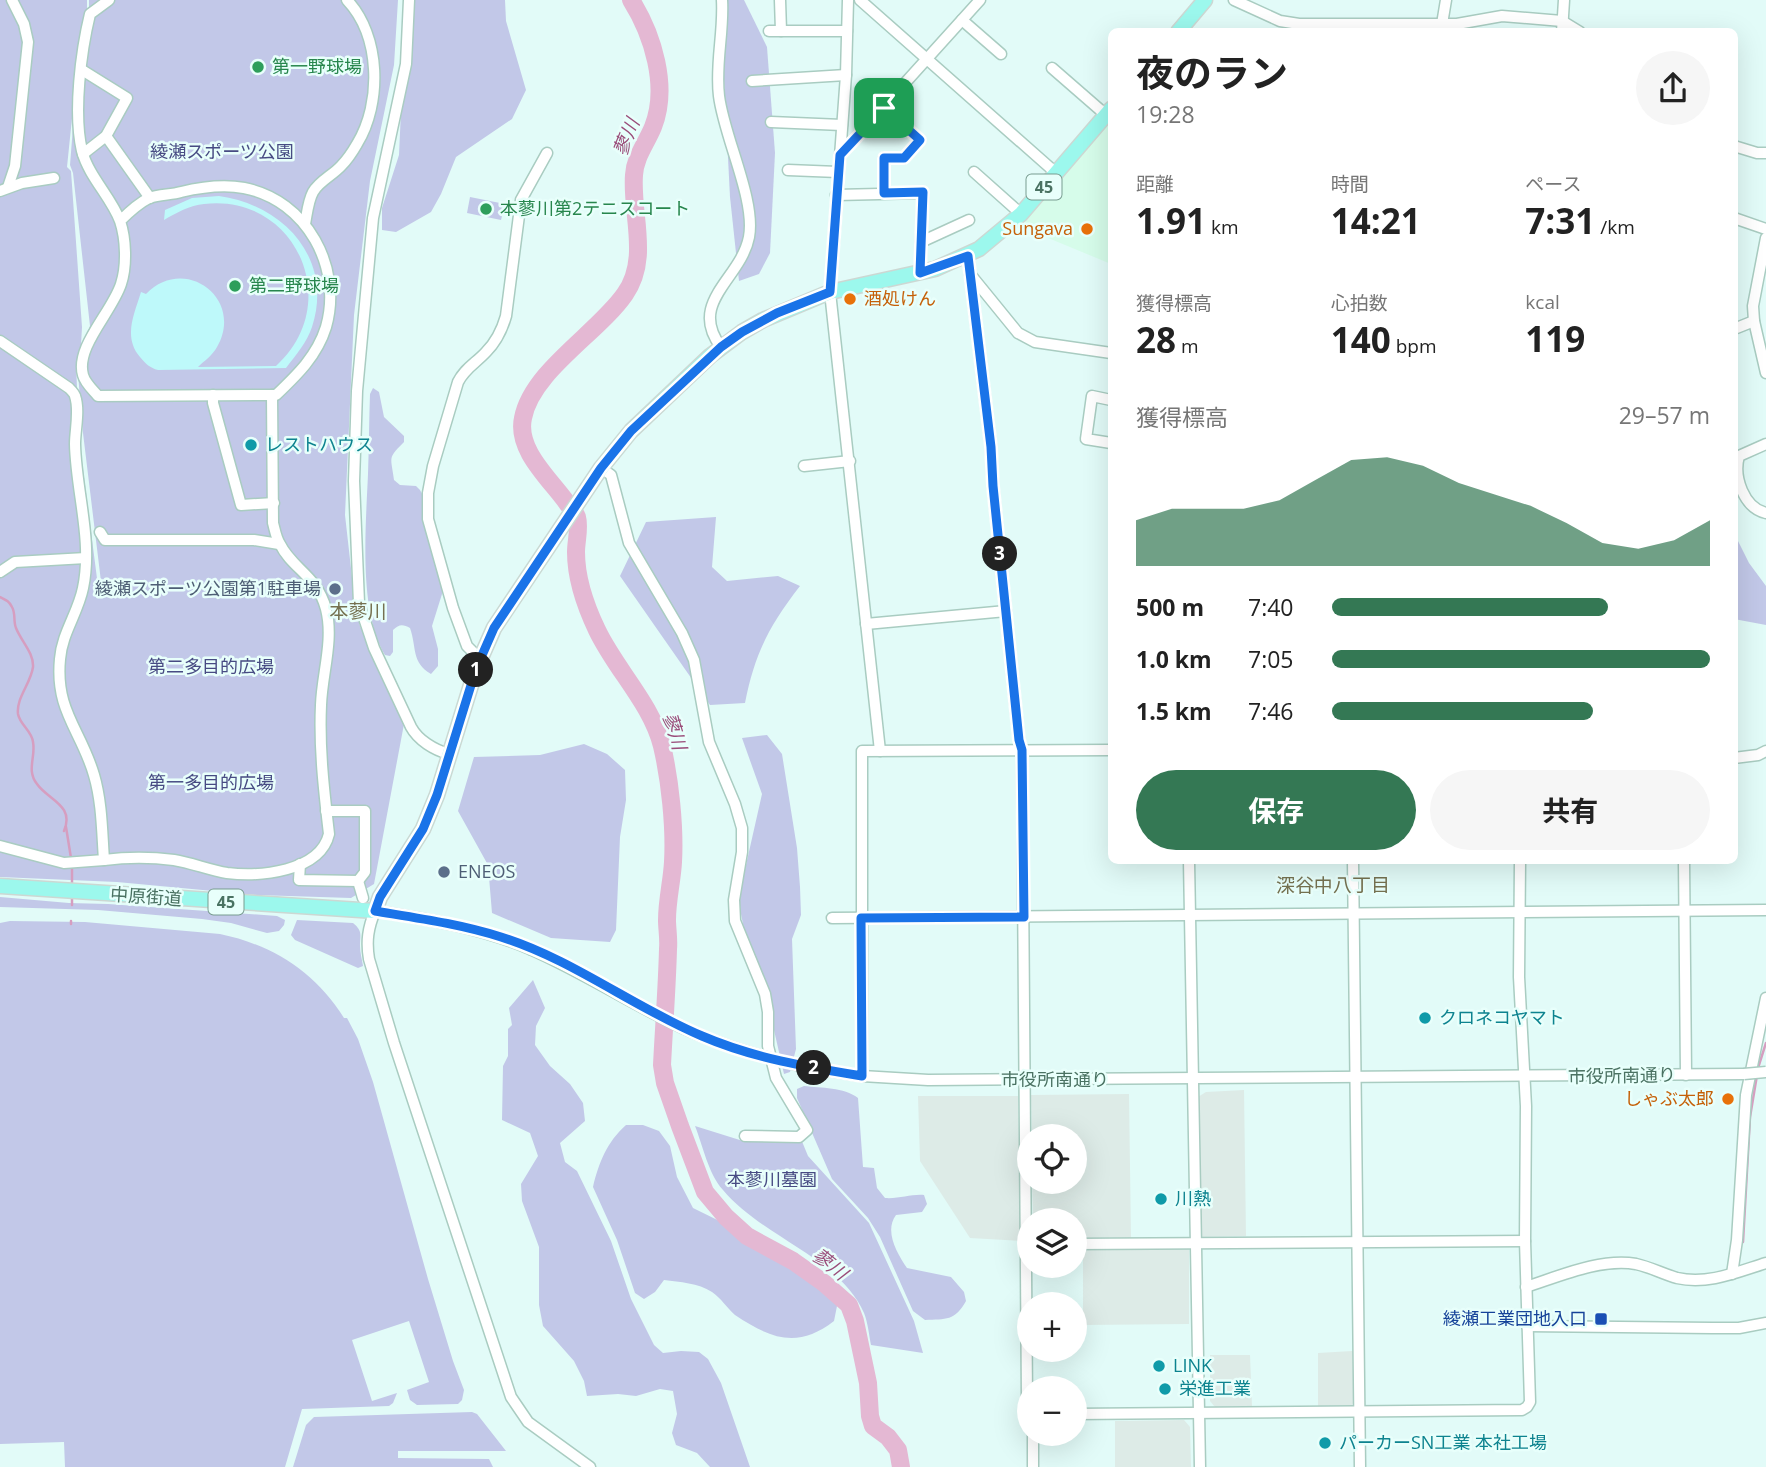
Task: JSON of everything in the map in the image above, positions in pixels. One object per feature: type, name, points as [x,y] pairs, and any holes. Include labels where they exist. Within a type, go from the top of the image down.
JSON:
[{"type":"main road","points":[[1181,28],[1205,0]]},
{"type":"main road","name":"45","points":[[375,911],[380,897],[423,829],[437,795],[480,659],[494,628],[601,468],[631,431],[721,347],[777,313],[830,292],[920,273],[968,256],[994,239],[1021,214],[1108,113]]},
{"type":"main road","name":"中原街道","points":[[0,886],[375,911]]},
{"type":"street","points":[[4,189],[15,166],[28,42],[24,24],[12,0]]},
{"type":"street","points":[[98,397],[83,377],[81,364],[91,335],[108,313],[121,285],[124,243],[120,221],[83,155],[78,113],[90,14],[109,0]]},
{"type":"street","points":[[305,224],[313,191],[341,166],[358,143],[373,101],[375,77],[372,52],[354,7],[347,0]]},
{"type":"street","points":[[409,0],[406,64],[373,218],[363,316],[354,481],[359,603],[366,628],[416,735],[449,754]]},
{"type":"street","points":[[721,347],[710,329],[710,310],[717,294],[745,251],[751,222],[719,93],[722,0]]},
{"type":"street","points":[[780,0],[775,31],[847,31]]},
{"type":"street","points":[[848,0],[846,75],[830,292],[880,751]]},
{"type":"street","points":[[860,0],[1056,173]]},
{"type":"street","points":[[840,155],[980,0]]},
{"type":"street","points":[[1234,0],[1279,21],[1323,28],[1442,24],[1457,28],[1502,16],[1562,26],[1564,0]]},
{"type":"street","points":[[1442,24],[1446,0]]},
{"type":"street","points":[[962,20],[1001,54]]},
{"type":"street","points":[[1052,67],[1108,111]]},
{"type":"street","points":[[82,70],[127,98],[106,136],[83,155]]},
{"type":"street","points":[[752,81],[846,75]]},
{"type":"street","points":[[884,108],[920,140],[904,158],[884,158],[884,193]]},
{"type":"street","points":[[771,122],[842,125]]},
{"type":"street","points":[[106,136],[150,198]]},
{"type":"street","points":[[1738,147],[1766,153]]},
{"type":"street","points":[[480,659],[467,646],[453,608],[428,519],[428,493],[458,382],[464,371],[486,353],[500,335],[506,316],[522,200],[547,153]]},
{"type":"street","points":[[788,170],[838,172]]},
{"type":"street","points":[[974,172],[1021,214]]},
{"type":"street","points":[[4,189],[54,178]]},
{"type":"street","points":[[76,400],[98,397],[276,395],[290,387],[308,363],[325,329],[330,311],[328,268],[321,251],[305,224],[269,198],[247,189],[202,187],[150,198],[120,221]]},
{"type":"street","points":[[836,194],[923,192],[920,273]]},
{"type":"street","points":[[1738,219],[1766,229]]},
{"type":"street","points":[[921,242],[969,220]]},
{"type":"street","points":[[1766,238],[1754,294],[1754,321],[1766,373]]},
{"type":"street","points":[[968,256],[991,447],[1022,750],[1028,1208]]},
{"type":"street","points":[[970,274],[1018,333],[1026,338],[1035,342],[1108,353]]},
{"type":"street","points":[[1738,327],[1754,321]]},
{"type":"street","points":[[0,341],[69,387],[75,395],[75,446],[86,558],[83,587],[64,642],[59,676],[65,710],[90,762],[96,782],[104,860]]},
{"type":"street","points":[[213,395],[213,404],[241,505],[274,503]]},
{"type":"street","points":[[0,846],[64,863],[144,858],[177,860],[210,870],[241,874],[300,864],[314,858],[325,846],[329,834],[320,709],[321,683],[329,639],[327,617],[322,598],[312,579],[279,544],[274,523],[272,395]]},
{"type":"street","points":[[1108,400],[1092,397],[1086,439],[1108,443]]},
{"type":"street","points":[[1738,459],[1744,453],[1766,444]]},
{"type":"street","points":[[804,466],[850,461]]},
{"type":"street","points":[[601,468],[611,475],[629,543],[682,633],[694,660],[709,742],[742,828],[742,852],[734,900],[735,921],[765,995],[768,1046],[776,1079],[807,1130],[799,1137],[745,1136]]},
{"type":"street","points":[[1738,468],[1747,501],[1752,507],[1766,513]]},
{"type":"street","points":[[100,532],[104,540],[254,540],[279,544]]},
{"type":"street","points":[[0,572],[15,562],[86,558]]},
{"type":"street","points":[[866,624],[1006,611]]},
{"type":"street","points":[[862,1076],[862,751],[1108,750]]},
{"type":"street","points":[[1738,758],[1766,751]]},
{"type":"street","points":[[326,811],[365,811],[365,872],[358,881]]},
{"type":"street","points":[[300,864],[299,880],[358,881]]},
{"type":"street","points":[[1189,864],[1200,1467]]},
{"type":"street","points":[[1353,864],[1360,1467]]},
{"type":"street","points":[[1087,1414],[1522,1410],[1527,1407],[1530,1402],[1530,1353],[1525,1241],[1520,864]]},
{"type":"street","points":[[1684,864],[1686,1075]]},
{"type":"street","points":[[358,881],[363,898]]},
{"type":"street","points":[[832,918],[1766,910]]},
{"type":"street","points":[[375,911],[369,927],[369,959],[511,1398],[528,1422],[590,1467]]},
{"type":"street","name":"市役所南通り","points":[[375,911],[455,925],[502,937],[703,1037],[760,1056],[805,1067],[862,1076],[1026,1081],[1766,1072]]},
{"type":"street","points":[[1732,1274],[1737,1240],[1746,1095],[1766,998]]},
{"type":"street","points":[[1087,1244],[1525,1241]]},
{"type":"street","points":[[1526,1287],[1602,1265],[1636,1264],[1688,1280],[1709,1280],[1766,1263]]},
{"type":"street","points":[[1028,1278],[1028,1376]]},
{"type":"street","points":[[1527,1326],[1740,1328],[1766,1323]]},
{"type":"street","points":[[1033,1446],[1033,1467]]},
{"type":"shaded area","points":[[1108,123],[1108,263],[1020,224]]},
{"type":"shaded area","name":"川熱","points":[[1244,1090],[1246,1236],[1200,1237],[1198,1097],[1206,1092]]},
{"type":"shaded area","points":[[1129,1094],[1131,1239],[1087,1240],[1087,1208],[1033,1208],[1032,1194],[1087,1194],[1087,1124],[1032,1124],[1031,1095]]},
{"type":"shaded area","points":[[918,1096],[1018,1096],[1017,1194],[1020,1194],[1020,1208],[1017,1208],[1017,1241],[970,1238],[920,1161]]},
{"type":"shaded area","points":[[1087,1248],[1189,1248],[1189,1324],[1087,1325],[1087,1292],[1083,1292],[1083,1278],[1087,1278]]},
{"type":"shaded area","points":[[1318,1353],[1356,1353],[1356,1401],[1352,1405],[1318,1406]]},
{"type":"shaded area","points":[[1210,1355],[1250,1355],[1252,1406],[1215,1407],[1210,1401]]},
{"type":"shaded area","points":[[1184,1420],[1190,1427],[1191,1467],[1115,1467],[1115,1421]]},
{"type":"green space","name":"綾瀬スポーツ公園","points":[[0,0],[87,0],[87,13],[81,35],[89,13],[89,0],[398,0],[394,65],[370,181],[354,315],[345,515],[360,626],[404,724],[374,884],[351,898],[257,895],[117,882],[0,877]],"holes":[[[79,50],[70,165],[73,173],[90,326],[77,362],[103,598],[99,594],[79,438],[76,363],[82,327],[71,171],[67,167]]]},
{"type":"green space","points":[[406,0],[505,0],[506,21],[526,90],[512,119],[456,157],[431,212],[396,232],[382,230],[382,208],[399,155]]},
{"type":"green space","points":[[720,0],[744,0],[767,47],[775,153],[770,253],[759,274],[739,281],[730,197]]},
{"type":"green space","name":"本蓼川第2テニスコート","points":[[470,197],[505,204],[501,220],[467,213]]},
{"type":"green space","points":[[373,388],[379,392],[384,417],[404,436],[404,442],[391,458],[394,480],[400,485],[416,486],[420,490],[429,507],[445,571],[442,594],[432,626],[438,649],[438,666],[431,674],[417,659],[408,627],[403,625],[393,630],[393,652],[390,656],[385,655],[376,637],[371,615],[367,592],[365,542],[370,394]]},
{"type":"green space","points":[[716,517],[712,567],[727,581],[778,576],[800,586],[765,641],[753,669],[745,703],[710,705],[620,576],[646,522]]},
{"type":"green space","points":[[1738,541],[1749,563],[1766,586],[1766,625],[1738,620]]},
{"type":"green space","points":[[767,735],[782,754],[797,848],[800,887],[801,915],[792,939],[796,1049],[790,1072],[784,1074],[771,1017],[745,934],[739,896],[762,794],[742,738]]},
{"type":"green space","points":[[584,744],[607,754],[625,770],[626,800],[620,837],[616,930],[610,942],[551,938],[492,913],[488,865],[458,811],[474,757],[540,755]]},
{"type":"green space","points":[[0,897],[277,916],[285,920],[279,931],[267,933],[231,923],[202,919],[98,910],[0,907]]},
{"type":"green space","points":[[297,920],[353,923],[360,933],[363,966],[358,968],[295,940],[291,935]]},
{"type":"green space","points":[[85,922],[220,934],[275,953],[320,987],[344,1018],[347,1018],[358,1039],[373,1082],[428,1279],[464,1390],[462,1400],[458,1404],[417,1405],[410,1400],[407,1390],[429,1382],[409,1321],[352,1340],[372,1401],[397,1393],[393,1403],[389,1406],[302,1409],[285,1467],[65,1467],[64,1442],[0,1444],[0,923]]},
{"type":"green space","points":[[533,980],[545,1008],[536,1026],[535,1045],[583,1103],[585,1121],[560,1143],[565,1162],[577,1171],[611,1241],[631,1299],[654,1345],[663,1353],[699,1352],[708,1359],[721,1383],[750,1467],[710,1467],[697,1453],[676,1445],[672,1433],[677,1414],[673,1391],[660,1389],[636,1396],[587,1396],[584,1381],[574,1361],[543,1326],[539,1305],[539,1247],[522,1201],[521,1184],[538,1156],[530,1133],[502,1120],[503,1066],[508,1056],[508,1029],[512,1025],[509,1008]]},
{"type":"green space","points":[[804,1086],[839,1090],[858,1098],[863,1167],[874,1168],[877,1188],[885,1198],[924,1195],[927,1204],[922,1212],[896,1215],[891,1228],[893,1242],[907,1268],[951,1277],[964,1292],[966,1301],[954,1316],[925,1320],[913,1311],[880,1237],[868,1218],[832,1179],[797,1098],[797,1089]]},
{"type":"green space","points":[[626,1125],[643,1125],[659,1131],[670,1146],[677,1177],[693,1208],[752,1237],[808,1272],[830,1291],[837,1306],[834,1321],[808,1335],[784,1338],[748,1323],[735,1315],[712,1292],[695,1285],[664,1280],[655,1292],[644,1299],[635,1293],[617,1240],[593,1187],[601,1161],[614,1138]]},
{"type":"green space","name":"本蓼川墓園","points":[[695,1126],[743,1141],[750,1137],[801,1139],[808,1156],[869,1223],[914,1321],[923,1353],[871,1345],[864,1313],[853,1294],[837,1277],[739,1207],[723,1190],[710,1168]]},
{"type":"green space","points":[[477,1414],[506,1451],[398,1451],[398,1458],[489,1459],[493,1467],[293,1467],[306,1425],[314,1417]]},
{"type":"sand","points":[[219,196],[243,201],[283,223],[298,239],[309,258],[316,279],[317,302],[312,327],[286,368],[158,370],[146,364],[132,342],[133,317],[141,292],[146,294],[161,283],[177,279],[193,280],[206,287],[217,298],[223,312],[224,329],[217,347],[198,367],[276,366],[296,341],[307,313],[308,285],[300,258],[285,234],[264,216],[236,205],[199,205],[164,220],[165,210],[192,198]]},
{"type":"waterway","name":"蓼川","points":[[631,0],[652,45],[659,78],[658,111],[635,168],[637,266],[625,294],[613,309],[539,384],[529,401],[522,430],[529,453],[577,517],[576,562],[589,612],[605,645],[650,715],[662,746],[671,804],[673,848],[667,913],[662,1065],[665,1083],[680,1126],[705,1192],[726,1217],[747,1236],[793,1261],[824,1283],[849,1305],[868,1383],[873,1426],[888,1437],[898,1450],[901,1467]]},
{"type":"waterway","points":[[0,597],[12,607],[16,628],[33,662],[32,673],[18,708],[19,718],[33,742],[32,774],[42,790],[63,809],[66,815],[64,831]]},
{"type":"waterway","points":[[66,827],[71,858]]},
{"type":"waterway","points":[[72,865],[72,886]]},
{"type":"waterway","points":[[72,897],[72,905]]},
{"type":"waterway","points":[[1758,1068],[1766,1043]]},
{"type":"waterway","points":[[1743,1242],[1750,1117],[1757,1075]]},
{"type":"place","name":"第一野球場","points":[[258,67]]},
{"type":"place","name":"本蓼川第2テニスコート","points":[[486,209]]},
{"type":"place","name":"Sungava","points":[[1087,229]]},
{"type":"place","name":"第二野球場","points":[[235,286]]},
{"type":"place","name":"酒処けん","points":[[850,299]]},
{"type":"place","name":"レストハウス","points":[[251,445]]},
{"type":"place","name":"綾瀬スポーツ公園第1駐車場","points":[[335,589]]},
{"type":"place","name":"ENEOS","points":[[444,872]]},
{"type":"place","name":"クロネコヤマト","points":[[1425,1018]]},
{"type":"place","name":"しゃぶ太郎","points":[[1728,1099]]},
{"type":"place","name":"川熱","points":[[1161,1199]]},
{"type":"place","name":"綾瀬工業団地入口","points":[[1601,1319]]},
{"type":"place","name":"LINK","points":[[1159,1366]]},
{"type":"place","name":"栄進工業","points":[[1165,1389]]},
{"type":"place","name":"パーカーSN工業 本社工場","points":[[1325,1443]]},
{"type":"district","name":"本蓼川","points":[[358,611]]},
{"type":"district","name":"深谷中八丁目","points":[[1333,885]]},
{"type":"route","points":[[884,108],[920,140],[904,158],[884,158],[884,193],[923,192],[920,273],[968,256],[991,447],[1022,750],[1024,917],[861,918],[862,1076],[805,1067],[721,1044],[661,1017],[552,959],[502,937],[455,925],[375,911],[380,897],[423,829],[437,795],[476,669],[494,628],[601,468],[631,431],[721,347],[777,313],[830,292],[840,155],[884,108]]},
{"type":"park label","name":"第二多目的広場","points":[[211,667]]},
{"type":"park label","name":"第一多目的広場","points":[[211,783]]}]
